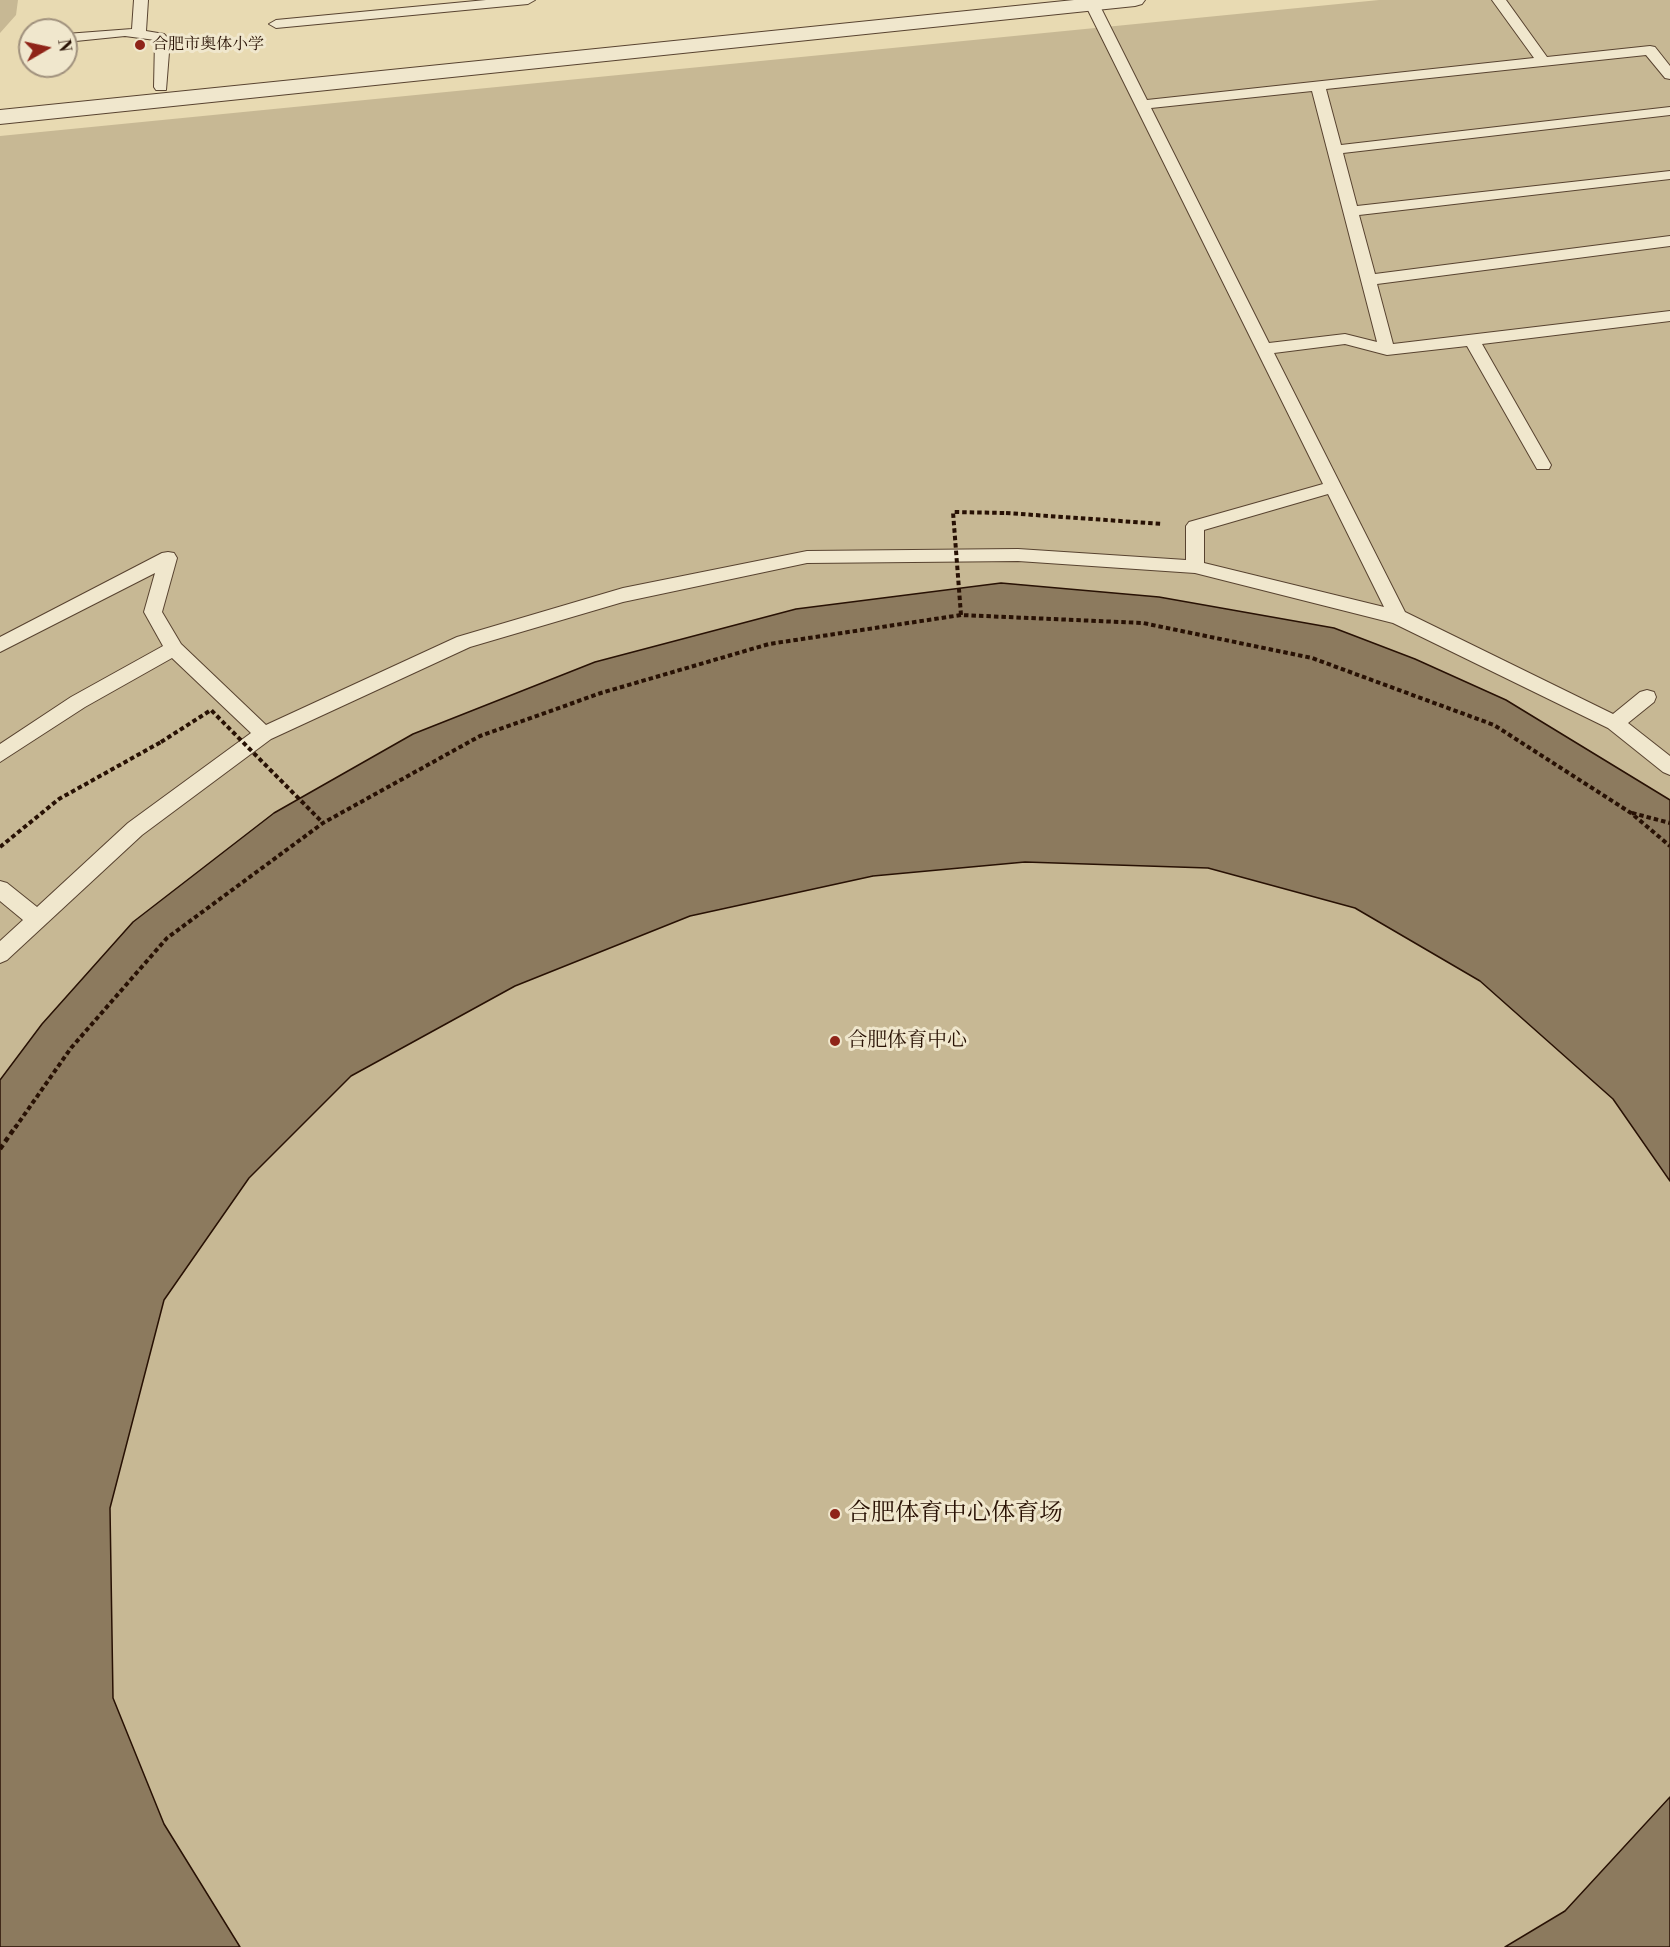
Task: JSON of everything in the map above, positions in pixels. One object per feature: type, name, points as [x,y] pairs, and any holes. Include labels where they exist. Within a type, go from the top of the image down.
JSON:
[{"type":"street","points":[[0,104],[984,6],[1135,0]]},
{"type":"street","points":[[0,117],[984,6]]},
{"type":"lane","points":[[139,32],[141,0]]},
{"type":"lane","points":[[276,24],[528,0]]},
{"type":"lane","points":[[1499,0],[1544,62]]},
{"type":"lane","points":[[1091,2],[1398,617]]},
{"type":"lane","points":[[78,38],[139,32],[153,34],[163,40],[160,87]]},
{"type":"lane","points":[[1142,105],[1650,50],[1670,75]]},
{"type":"lane","points":[[1318,86],[1387,350]]},
{"type":"lane","points":[[1335,150],[1670,111]]},
{"type":"lane","points":[[1351,211],[1670,175]]},
{"type":"lane","points":[[1369,280],[1670,241]]},
{"type":"lane","points":[[1264,349],[1345,339],[1387,350],[1670,316]]},
{"type":"lane","points":[[1472,341],[1543,465]]},
{"type":"lane","points":[[1195,567],[1195,526],[1333,487]]},
{"type":"lane","points":[[0,954],[135,829],[264,734],[464,642],[623,595],[807,557],[1018,555],[1195,567],[1398,617],[1615,723],[1670,767]]},
{"type":"lane","points":[[0,645],[168,558],[153,612],[174,649],[264,734]]},
{"type":"lane","points":[[0,754],[78,702],[174,649]]},
{"type":"lane","points":[[1615,723],[1647,698]]},
{"type":"lane","points":[[0,889],[38,919]]},
{"type":"path","points":[[961,615],[953,512],[1006,513],[1195,526]]},
{"type":"path","points":[[0,1149],[71,1048],[166,939],[323,823],[480,736],[601,693],[769,644],[961,615],[1143,623],[1312,658],[1494,725],[1631,813],[1670,846]]},
{"type":"path","points":[[0,847],[59,799],[161,742],[211,710],[323,823]]},
{"type":"path","points":[[1631,813],[1670,823]]},
{"type":"shaded area","points":[[0,0],[18,0],[16,15],[0,33]]},
{"type":"shaded area","name":"合肥体育中心体育场","points":[[1379,0],[1670,0],[1670,1947],[0,1947],[0,136]]},
{"type":"building","points":[[1001,583],[1159,597],[1334,628],[1415,659],[1506,700],[1670,800],[1670,1181],[1613,1099],[1480,981],[1355,908],[1208,868],[1025,862],[873,876],[690,916],[515,986],[351,1076],[249,1178],[164,1300],[110,1508],[113,1698],[164,1824],[240,1947],[0,1947],[0,1080],[42,1024],[133,922],[274,813],[413,734],[595,662],[796,609]]},
{"type":"building","points":[[1670,1797],[1670,1947],[1505,1947],[1565,1911]]},
{"type":"place","name":"合肥市奥体小学","points":[[140,45]]},
{"type":"place","name":"合肥体育中心","points":[[835,1041]]},
{"type":"place","name":"合肥体育中心体育场","points":[[835,1514]]}]
